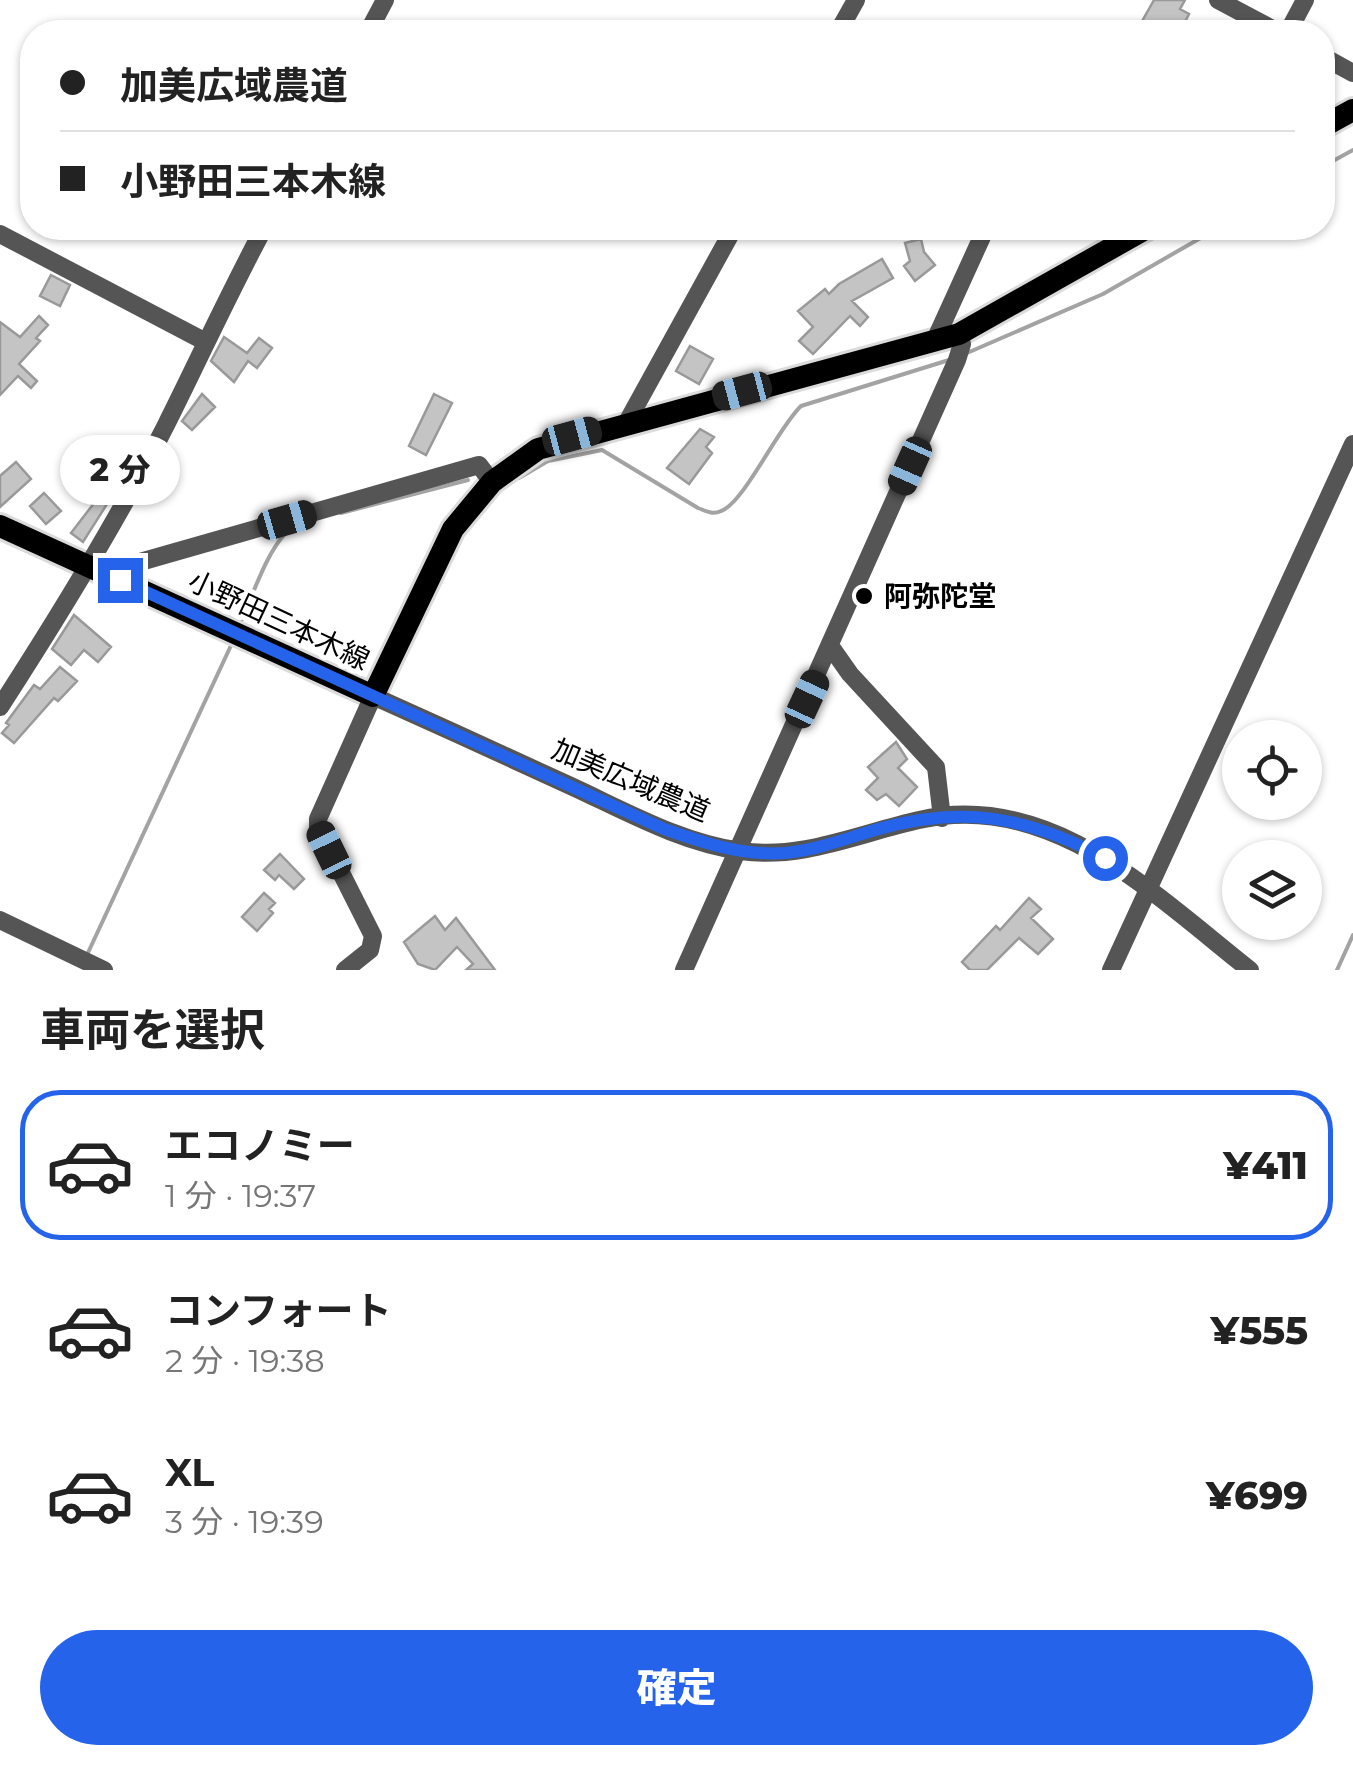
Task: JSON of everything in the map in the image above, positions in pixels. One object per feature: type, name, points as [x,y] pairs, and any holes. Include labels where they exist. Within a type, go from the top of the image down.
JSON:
[{"type":"main road","name":"小野田三本木線","points":[[0,526],[373,696],[453,529],[492,482],[538,449],[959,334],[1125,240]]},
{"type":"street","points":[[1218,0],[1256,20]]},
{"type":"street","points":[[0,234],[204,341]]},
{"type":"street","points":[[0,706],[165,426],[258,240]]},
{"type":"street","points":[[626,422],[727,240]]},
{"type":"street","points":[[935,340],[981,240]]},
{"type":"street","points":[[684,970],[957,360],[962,344],[959,334]]},
{"type":"street","points":[[1111,970],[1351,455]]},
{"type":"street","points":[[120,580],[133,564],[478,465],[492,482]]},
{"type":"street","points":[[831,647],[850,674],[936,767],[942,818]]},
{"type":"street","points":[[345,970],[374,943],[318,820],[373,696]]},
{"type":"street","name":"加美広域農道","points":[[373,696],[664,829],[740,851],[786,853],[925,818],[977,816],[1022,822],[1068,838],[1105,858],[1250,970]]},
{"type":"street","points":[[0,920],[98,966]]},
{"type":"building","points":[[1154,0],[1185,0],[1180,9],[1189,14],[1186,20],[1143,20]]},
{"type":"building","points":[[921,240],[924,252],[935,265],[915,281],[904,266],[910,261],[905,243]]},
{"type":"building","points":[[882,259],[893,278],[852,301],[868,317],[860,326],[850,316],[813,354],[799,341],[813,327],[798,311],[825,289],[829,294]]},
{"type":"building","points":[[51,275],[70,285],[60,306],[40,296]]},
{"type":"building","points":[[39,316],[48,325],[36,338],[40,341],[19,364],[37,381],[31,388],[18,376],[0,395],[0,322],[20,337]]},
{"type":"building","points":[[224,337],[247,353],[259,338],[272,348],[257,368],[248,361],[234,382],[211,361]]},
{"type":"building","points":[[690,346],[713,359],[699,384],[676,371]]},
{"type":"building","points":[[202,394],[215,407],[192,430],[182,421]]},
{"type":"building","points":[[434,394],[452,403],[426,455],[409,446]]},
{"type":"building","points":[[700,429],[714,437],[706,447],[712,453],[689,484],[667,468]]},
{"type":"building","points":[[16,462],[31,479],[0,507],[0,476]]},
{"type":"building","points":[[44,493],[61,511],[46,524],[30,506]]},
{"type":"building","points":[[98,498],[107,504],[83,542],[71,533]]},
{"type":"building","points":[[74,615],[111,647],[98,662],[84,650],[71,665],[52,649]]},
{"type":"building","points":[[60,667],[77,681],[58,701],[54,698],[14,743],[2,733],[9,725],[6,723],[34,685],[40,689]]},
{"type":"building","points":[[896,742],[907,759],[898,768],[917,787],[899,806],[886,794],[877,800],[866,790],[878,778],[868,767]]},
{"type":"building","points":[[280,854],[304,879],[294,889],[279,875],[275,880],[264,870]]},
{"type":"building","points":[[264,893],[275,903],[269,909],[273,913],[257,931],[242,917]]},
{"type":"building","points":[[1029,898],[1041,909],[1031,918],[1053,939],[1038,954],[1019,938],[987,970],[970,970],[962,962],[996,926],[1000,930]]},
{"type":"building","points":[[435,916],[445,930],[456,918],[495,970],[466,970],[473,964],[457,947],[435,970],[418,964],[404,942]]},
{"type":"waterway","points":[[1335,160],[1353,150]]},
{"type":"waterway","points":[[967,353],[1103,294],[1197,240]]},
{"type":"waterway","points":[[519,478],[548,461],[602,450],[698,508],[718,512],[740,494],[801,406],[949,360]]},
{"type":"waterway","points":[[341,513],[468,480]]},
{"type":"waterway","points":[[239,626],[269,557],[294,526]]},
{"type":"waterway","points":[[86,957],[234,639]]},
{"type":"waterway","points":[[1337,970],[1353,935]]},
{"type":"place","name":"阿弥陀堂","points":[[864,596]]},
{"type":"route","points":[[120,580],[664,829],[717,847],[786,853],[925,818],[977,816],[1022,822],[1068,838],[1105,858]]}]
